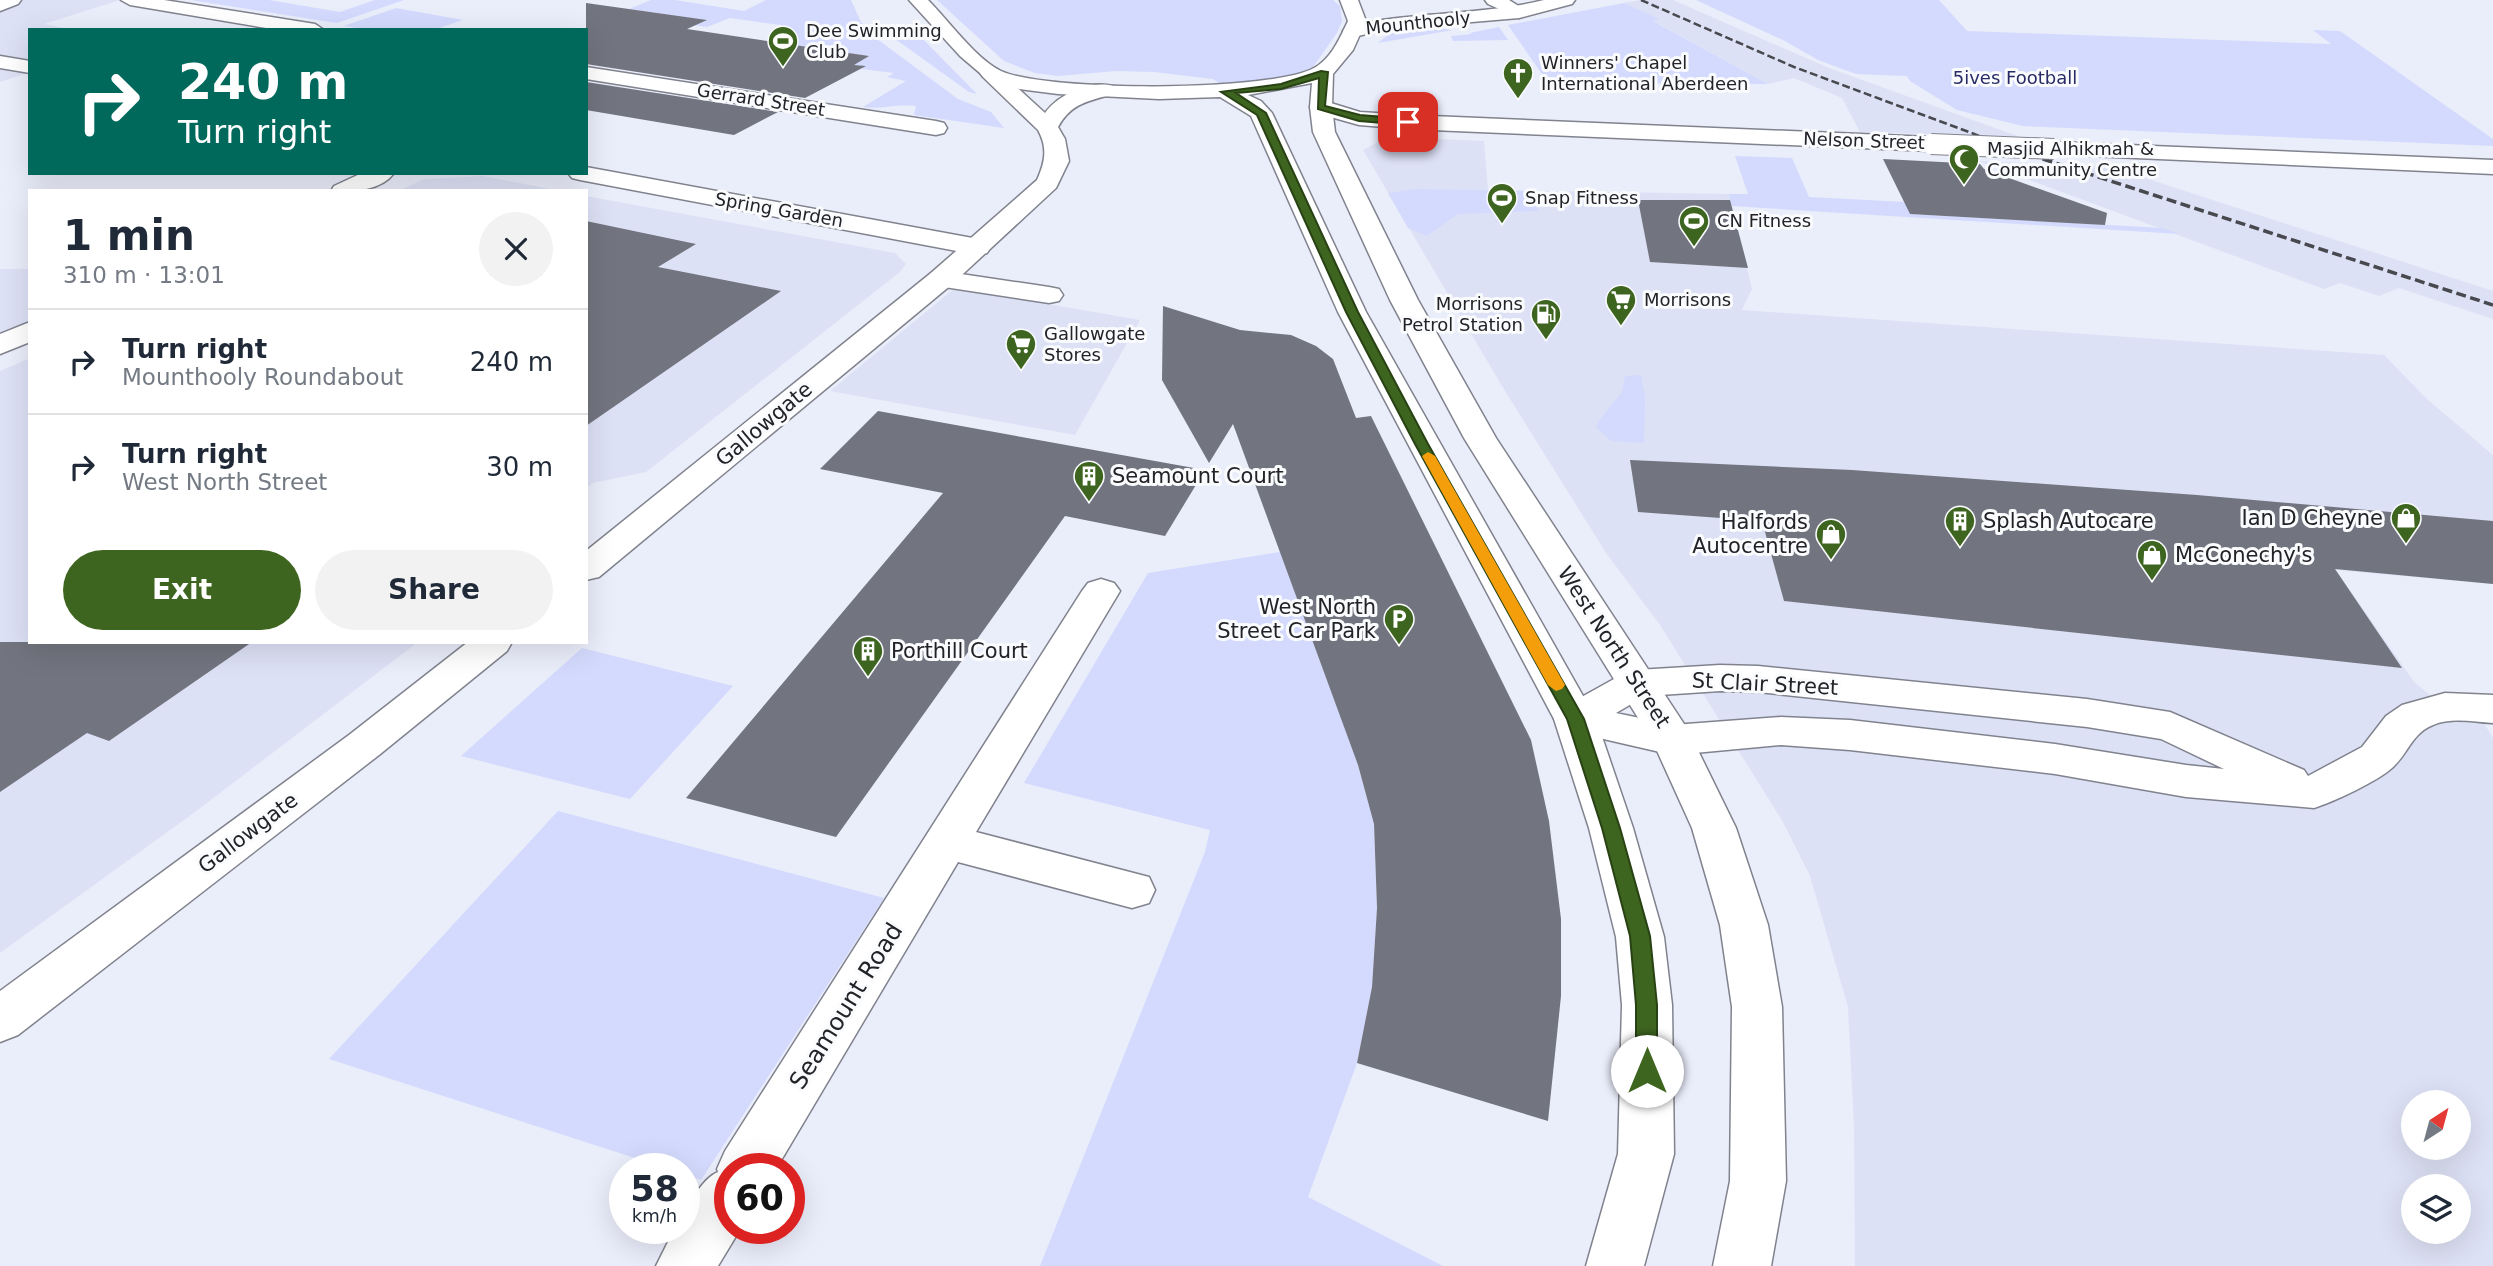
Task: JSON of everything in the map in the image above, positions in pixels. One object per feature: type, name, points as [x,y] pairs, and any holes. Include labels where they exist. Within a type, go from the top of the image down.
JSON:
[{"type":"street","points":[[0,5],[12,0]]},
{"type":"street","points":[[130,0],[303,28]]},
{"type":"street","points":[[918,0],[990,74],[1047,127],[1059,106],[1074,97],[1106,90]]},
{"type":"street","points":[[990,74],[1023,85],[1106,90],[1225,92],[1281,86],[1311,79],[1324,72],[1339,55],[1357,21],[1356,12],[1349,0]]},
{"type":"street","name":"Mounthooly","points":[[1353,31],[1553,0]]},
{"type":"street","name":"Mounthooly","points":[[1408,2],[1507,6],[1566,0]]},
{"type":"street","points":[[0,62],[28,66]]},
{"type":"street","name":"West North Street","points":[[1324,72],[1321,107],[1324,132],[1404,300],[1480,438],[1673,740],[1714,828],[1744,925],[1757,1007],[1758,1181],[1742,1266]]},
{"type":"street","name":"Gerrard Street","points":[[588,73],[936,128]]},
{"type":"street","points":[[1225,92],[1243,100],[1261,113],[1358,324],[1575,719],[1611,828],[1640,936],[1647,1005],[1646,1154],[1615,1266]]},
{"type":"street","name":"Nelson Street","points":[[1321,107],[1359,118],[1408,122],[2493,167]]},
{"type":"street","name":"Gallowgate","points":[[588,567],[941,279],[1047,183],[1057,161],[1054,139],[1047,127]]},
{"type":"street","name":"Spring Garden","points":[[588,174],[978,247]]},
{"type":"street","points":[[347,189],[378,175]]},
{"type":"street","points":[[941,279],[1049,295]]},
{"type":"street","points":[[0,345],[28,332]]},
{"type":"street","name":"Seamount Road","points":[[755,1153],[1101,591]]},
{"type":"street","name":"Gallowgate","points":[[0,1020],[364,745],[490,644]]},
{"type":"street","name":"St Clair Street","points":[[1575,719],[1637,683],[1720,678],[1758,679],[2087,713],[2170,726],[2314,792]]},
{"type":"street","points":[[1575,719],[1673,740],[1781,731],[1850,735],[2055,760],[2186,781],[2314,792],[2377,758],[2401,726],[2417,715],[2445,707],[2493,709]]},
{"type":"street","points":[[947,842],[1132,890]]},
{"type":"street","points":[[685,1266],[714,1220]]},
{"type":"shaded area","points":[[0,0],[120,0],[44,24],[63,28],[28,28],[28,73],[0,82]]},
{"type":"shaded area","points":[[1673,0],[1829,68],[2020,137],[1860,132],[1842,98],[1794,78],[1768,84],[1652,20],[1657,19],[1624,3]]},
{"type":"shaded area","points":[[1388,137],[1484,141],[1488,190],[1729,194],[1752,289],[1742,310],[2384,355],[2428,400],[2493,455],[2493,584],[2336,570],[2414,682],[2445,707],[2474,707],[2493,738],[2493,1266],[1855,1266],[1854,1126],[1848,1007],[1810,876],[1783,822],[1660,625],[1606,553],[1502,386],[1363,150]]},
{"type":"shaded area","points":[[1978,161],[2111,167],[2493,291],[2493,319],[2399,288],[2379,296],[2340,283],[2324,289]]},
{"type":"shaded area","points":[[483,176],[550,189],[403,189],[424,179]]},
{"type":"shaded area","points":[[588,196],[895,253],[906,264],[900,272],[646,472],[593,483],[588,487]]},
{"type":"shaded area","points":[[0,269],[28,269],[28,332],[0,345]]},
{"type":"shaded area","points":[[955,288],[1140,320],[1075,435],[830,391]]},
{"type":"shaded area","points":[[28,359],[28,644],[415,644],[195,812],[0,953],[0,371]]},
{"type":"green space","points":[[191,0],[269,0],[340,12],[375,0],[404,0],[337,23]]},
{"type":"green space","points":[[651,0],[675,0],[744,11],[766,0],[851,0],[861,22],[877,39],[958,99],[991,112],[1004,128],[914,115],[916,106],[863,107],[906,81],[887,77],[894,73],[862,69],[864,66],[854,65],[868,56],[774,42],[784,36],[775,34],[788,26],[730,18],[707,27],[694,25],[705,20],[629,9]]},
{"type":"green space","points":[[937,0],[1333,0],[1340,6],[1342,21],[1337,33],[1313,67],[1280,80],[1222,85],[1213,79],[1154,72],[1116,71],[1058,76],[1035,73],[1004,61]]},
{"type":"green space","name":"5ives Football","points":[[1696,0],[1939,0],[1967,31],[2331,44],[2313,30],[2340,31],[2493,139],[2493,146],[2023,126],[1957,110],[1910,81],[1907,76],[1856,74],[1818,60],[1785,41]]},
{"type":"green space","points":[[1624,3],[1659,19],[1653,21],[1768,84],[1548,83],[1508,25]]},
{"type":"green space","points":[[396,8],[463,20],[439,28],[344,26]]},
{"type":"green space","points":[[911,27],[977,94],[969,92],[891,36]]},
{"type":"green space","points":[[1430,27],[1453,30],[1378,43],[1390,33]]},
{"type":"green space","points":[[1499,27],[1508,40],[1453,41],[1451,36],[1472,34],[1470,33]]},
{"type":"green space","points":[[1735,156],[1792,158],[1809,197],[1905,202],[1911,214],[2163,228],[2179,234],[1731,206],[1729,194],[1748,194]]},
{"type":"green space","points":[[1415,189],[1524,191],[1539,211],[1458,214],[1427,236],[1408,228],[1388,193]]},
{"type":"green space","points":[[1641,375],[1645,397],[1644,443],[1611,441],[1596,427],[1598,422],[1622,392],[1625,376]]},
{"type":"green space","points":[[1280,552],[1358,765],[1374,824],[1377,908],[1372,987],[1357,1063],[1308,1197],[1443,1266],[1040,1266],[1205,852],[1210,830],[1024,783],[1148,573]]},
{"type":"green space","points":[[582,648],[733,686],[630,799],[461,756]]},
{"type":"green space","points":[[558,811],[884,898],[719,1153],[714,1153],[714,1160],[701,1180],[700,1153],[620,1153],[329,1059]]},
{"type":"building","points":[[586,3],[707,20],[687,29],[869,56],[854,65],[866,66],[805,98],[588,64]]},
{"type":"building","points":[[588,82],[778,112],[734,135],[588,110]]},
{"type":"building","name":"Masjid Alhikmah & Community Centre","points":[[1883,159],[1980,164],[1984,169],[2107,213],[2105,225],[1910,214]]},
{"type":"building","points":[[1638,200],[1730,200],[1748,268],[1650,262]]},
{"type":"building","points":[[588,221],[696,244],[658,267],[781,291],[588,425]]},
{"type":"building","name":"West North Street Car Park","points":[[1163,306],[1240,330],[1291,335],[1316,346],[1333,359],[1356,418],[1371,416],[1531,740],[1549,821],[1561,919],[1561,996],[1548,1121],[1357,1063],[1372,987],[1377,908],[1374,824],[1358,765],[1233,424],[1209,463],[1162,380]]},
{"type":"building","points":[[878,411],[1205,470],[1165,536],[1065,516],[836,837],[686,798],[943,493],[820,469]]},
{"type":"building","points":[[1630,460],[1852,470],[2197,495],[2493,521],[2493,584],[2335,569],[2402,668],[1784,601],[1762,521],[1638,512]]},
{"type":"building","points":[[0,642],[249,644],[109,741],[87,733],[0,792]]},
{"type":"railway","points":[[1641,0],[1794,67],[2020,151]]},
{"type":"railway","points":[[2015,150],[2493,305]]},
{"type":"slow traffic","points":[[1428,456],[1556,685]]},
{"type":"place","name":"Dee Swimming Club","points":[[783,68]]},
{"type":"place","name":"Winners' Chapel International Aberdeen","points":[[1518,100]]},
{"type":"place","name":"Masjid Alhikmah & Community Centre","points":[[1964,186]]},
{"type":"place","name":"Snap Fitness","points":[[1502,225]]},
{"type":"place","name":"CN Fitness","points":[[1694,248]]},
{"type":"place","name":"Morrisons","points":[[1621,327]]},
{"type":"place","name":"Morrisons Petrol Station","points":[[1546,341]]},
{"type":"place","name":"Gallowgate Stores","points":[[1021,371]]},
{"type":"place","name":"Seamount Court","points":[[1089,503]]},
{"type":"place","name":"Ian D Cheyne","points":[[2406,545]]},
{"type":"place","name":"Splash Autocare","points":[[1960,548]]},
{"type":"place","name":"Halfords Autocentre","points":[[1831,561]]},
{"type":"place","name":"McConechy's","points":[[2152,582]]},
{"type":"place","name":"West North Street Car Park","points":[[1399,646]]},
{"type":"place","name":"Porthill Court","points":[[868,678]]},
{"type":"route","points":[[1408,122],[1359,118],[1321,107],[1324,72],[1297,83],[1225,92],[1254,106],[1261,113],[1352,312],[1575,719],[1611,828],[1640,936],[1647,1005],[1647,1071]]}]
